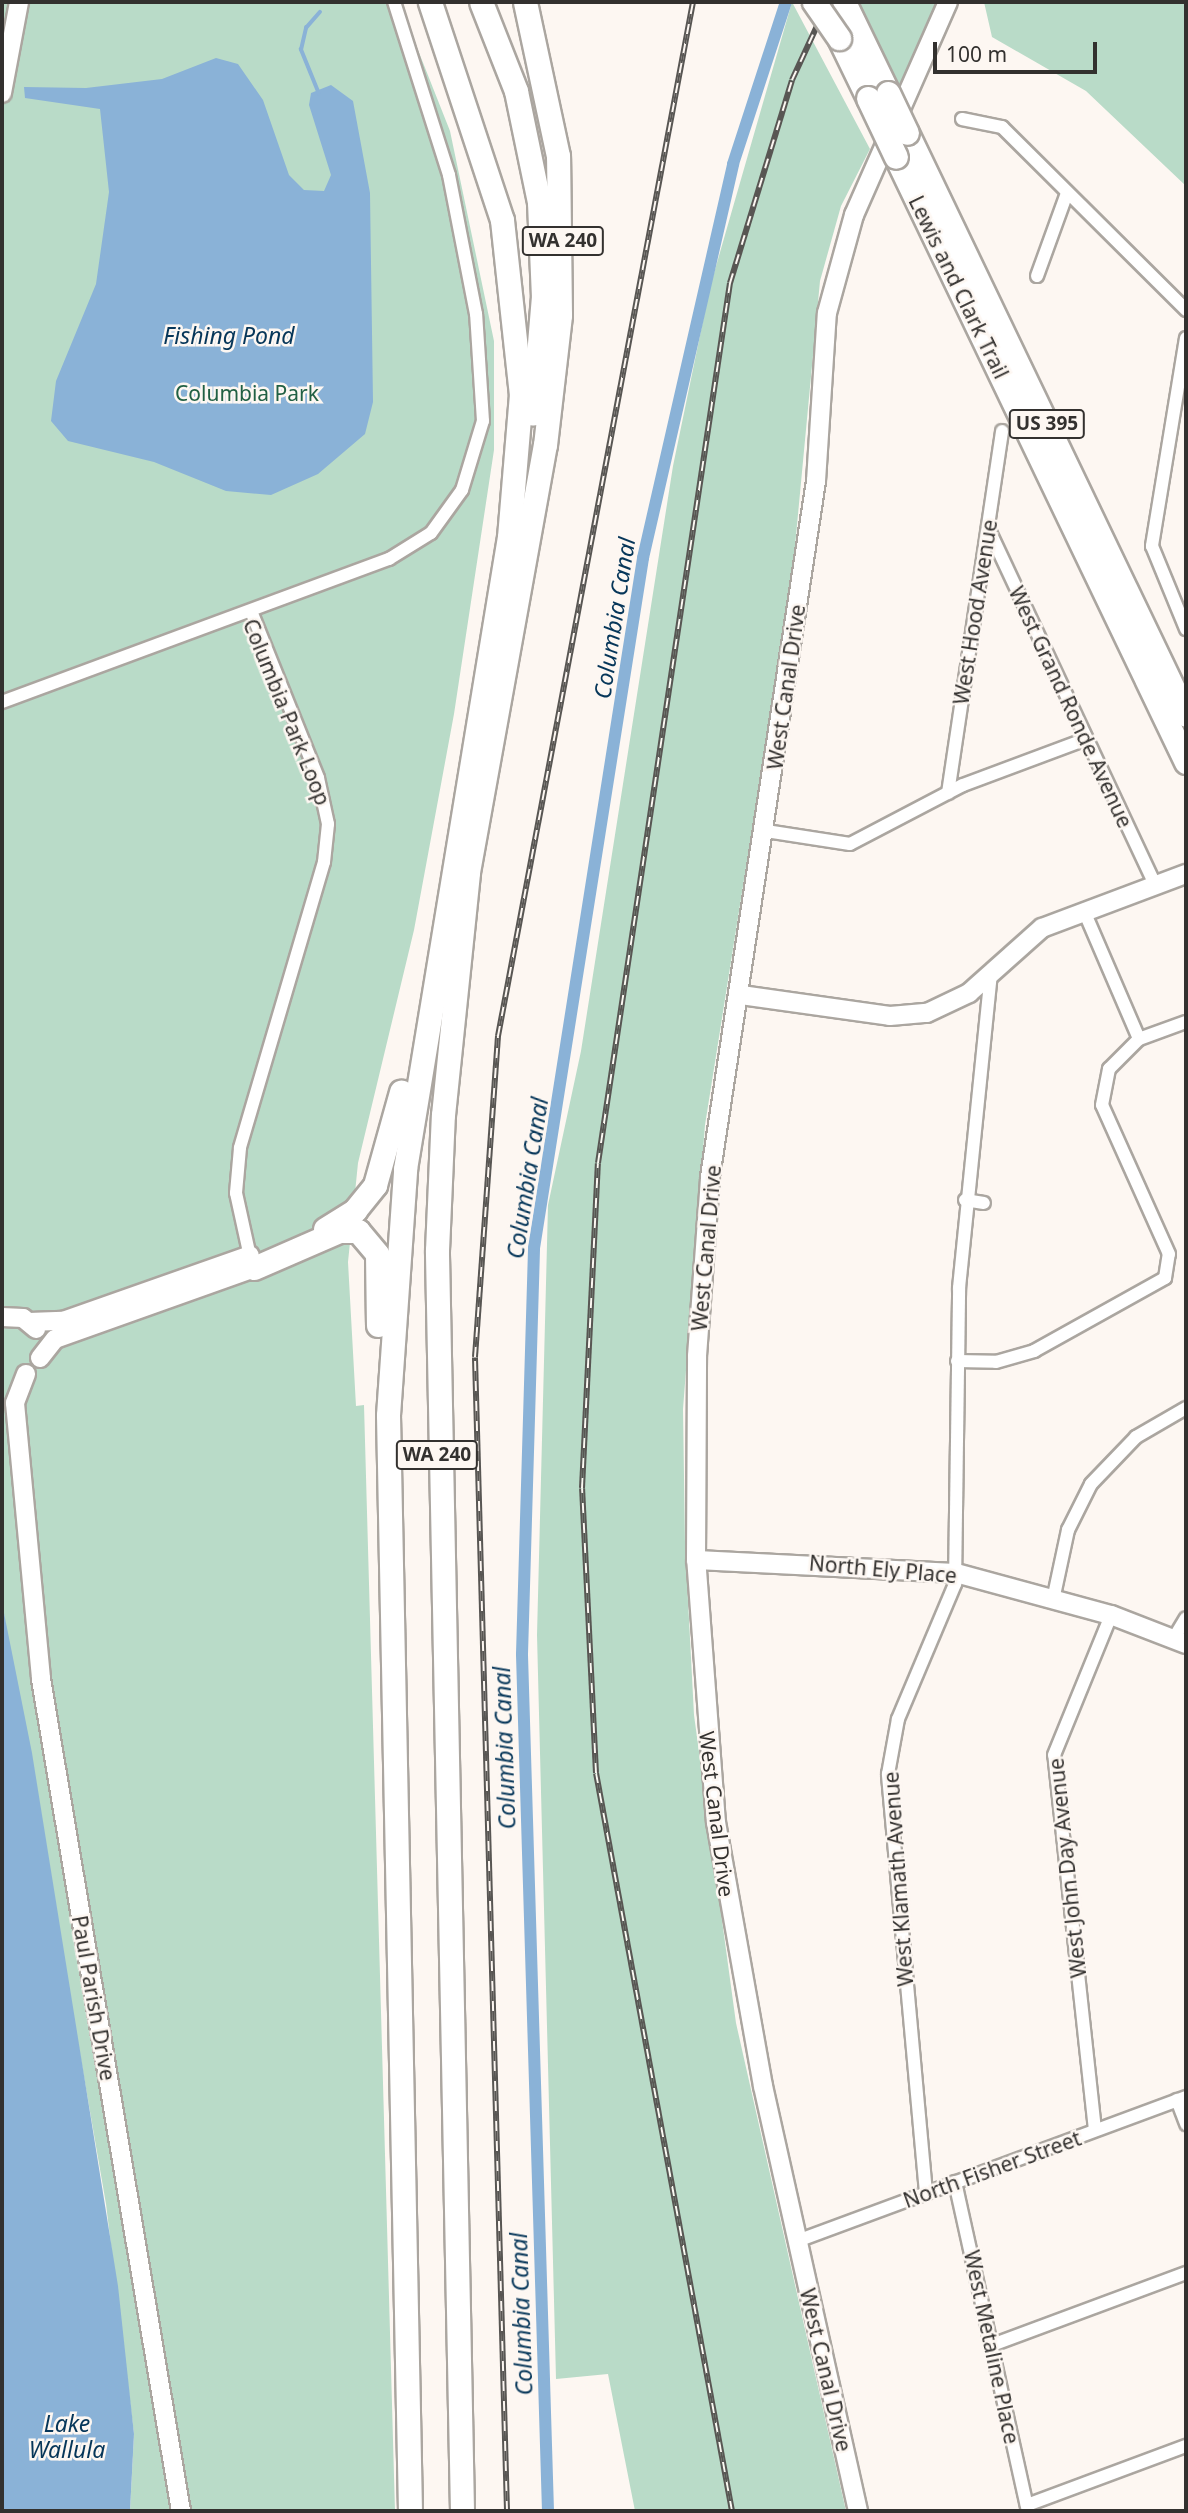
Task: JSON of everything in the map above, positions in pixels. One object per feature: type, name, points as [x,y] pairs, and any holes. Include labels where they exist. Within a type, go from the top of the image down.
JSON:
[{"type":"highway","name":"WA 240","points":[[410,2511],[388,1415],[405,1168],[444,908],[509,537],[521,395],[510,259],[487,163],[430,2]]},
{"type":"highway","points":[[481,2],[522,115],[542,248],[539,368],[509,537]]},
{"type":"highway","points":[[497,2],[531,91],[552,186],[557,275],[551,407]]},
{"type":"highway","name":"WA 240","points":[[463,2511],[437,1454],[439,1190],[468,872],[551,407],[562,204],[554,127],[525,2]]},
{"type":"highway","points":[[814,2],[847,31]]},
{"type":"highway","name":"Lewis and Clark Trail","points":[[822,2],[847,31],[878,96],[896,157],[1186,762]]},
{"type":"highway","name":"Lewis and Clark Trail","points":[[844,2],[847,31]]},
{"type":"highway","name":"Lewis and Clark Trail","points":[[878,96],[907,133],[1186,715]]},
{"type":"highway","points":[[252,1262],[337,1223],[374,1185],[393,1134],[444,908]]},
{"type":"highway","points":[[252,1262],[345,1230],[368,1237],[377,1254],[380,1590],[394,1730]]},
{"type":"street","points":[[2,93],[19,2]]},
{"type":"street","points":[[251,611],[421,540],[456,502],[479,448],[482,358],[462,231],[394,2]]},
{"type":"street","name":"West Canal Drive","points":[[858,2511],[746,2008],[716,1823],[696,1560],[697,1356],[709,1177],[741,995],[816,481],[827,313],[855,215],[948,2]]},
{"type":"street","points":[[962,119],[1002,127],[1186,310]]},
{"type":"street","points":[[1037,276],[1067,193]]},
{"type":"street","points":[[1186,338],[1153,546],[1186,629]]},
{"type":"street","name":"West Hood Avenue","points":[[947,793],[1002,431]]},
{"type":"street","name":"West Grand Ronde Avenue","points":[[988,528],[1156,886]]},
{"type":"street","name":"Columbia Park Loop","points":[[2,702],[251,611],[318,778],[328,824],[324,862],[240,1148],[236,1193],[252,1262]]},
{"type":"street","points":[[766,831],[850,844],[947,793],[1086,739]]},
{"type":"street","points":[[741,995],[915,1016],[950,1005],[991,974],[1031,935],[1084,911],[1186,874]]},
{"type":"street","points":[[1084,911],[1139,1039]]},
{"type":"street","name":"West Klamath Avenue","points":[[926,2193],[888,1774],[898,1719],[954,1593],[957,1361],[965,1200],[991,974]]},
{"type":"street","points":[[957,1361],[996,1362],[1034,1351],[1103,1307],[1157,1284],[1168,1272],[1169,1254],[1102,1105],[1109,1069],[1139,1039],[1186,1022]]},
{"type":"street","points":[[965,1200],[984,1203]]},
{"type":"street","points":[[16,1318],[63,1321],[252,1262]]},
{"type":"street","points":[[2,1377],[26,1374],[55,1339],[252,1262]]},
{"type":"street","points":[[2,1303],[40,1338],[40,1357]]},
{"type":"street","name":"Paul Parish Drive","points":[[26,1374],[14,1399],[46,1712],[181,2511]]},
{"type":"street","name":"Paul Parish Drive","points":[[2,1394],[22,1483]]},
{"type":"street","points":[[1053,1600],[1068,1530],[1091,1484],[1136,1437],[1186,1408]]},
{"type":"street","name":"North Ely Place","points":[[696,1560],[956,1573],[1111,1615],[1180,1641]]},
{"type":"street","name":"West John Day Avenue","points":[[1095,2130],[1054,1755],[1111,1615]]},
{"type":"street","points":[[1180,1641],[1186,1618]]},
{"type":"street","points":[[1182,2098],[1186,2124]]},
{"type":"street","name":"North Fisher Street","points":[[797,2241],[1182,2098]]},
{"type":"street","name":"West Metaline Place","points":[[956,2182],[1028,2508]]},
{"type":"street","points":[[992,2345],[1186,2273]]},
{"type":"street","points":[[1028,2508],[1186,2446]]},
{"type":"green space","name":"Columbia Park","points":[[2,2],[399,2],[450,131],[494,341],[494,450],[454,714],[414,930],[358,1163],[348,1262],[356,1406],[364,1405],[395,2511],[130,2511],[134,2434],[106,2204],[2,1603]]},
{"type":"green space","points":[[792,2],[870,149],[841,206],[820,281],[792,578],[705,1125],[683,1409],[685,1543],[694,1715],[736,2023],[846,2511],[635,2511],[608,2374],[556,2379],[537,1635],[548,1205],[581,1051],[673,466],[710,287]]},
{"type":"green space","points":[[856,2],[938,2],[898,92]]},
{"type":"green space","points":[[984,2],[1186,2],[1186,186],[1086,91],[992,37]]},
{"type":"water","name":"Fishing Pond","points":[[216,58],[238,64],[263,100],[289,175],[304,190],[324,191],[331,175],[309,105],[311,93],[331,85],[353,101],[370,193],[373,402],[365,434],[318,474],[271,495],[226,491],[154,462],[68,441],[51,421],[56,381],[96,284],[109,192],[100,109],[25,98],[24,87],[86,88],[162,79]]},
{"type":"water","name":"Lake Wallula","points":[[2,1603],[32,1753],[118,2286],[134,2434],[130,2511],[2,2511]]},
{"type":"waterway","name":"Columbia Canal","points":[[548,2511],[522,1654],[534,1248],[643,558],[733,164],[786,2]]},
{"type":"waterway","points":[[319,94],[301,50],[306,28],[320,12]]},
{"type":"railway","points":[[507,2511],[475,1357],[498,1036],[693,2]]},
{"type":"railway","points":[[732,2511],[596,1773],[582,1488],[598,1163],[730,283],[792,80],[828,2]]}]
